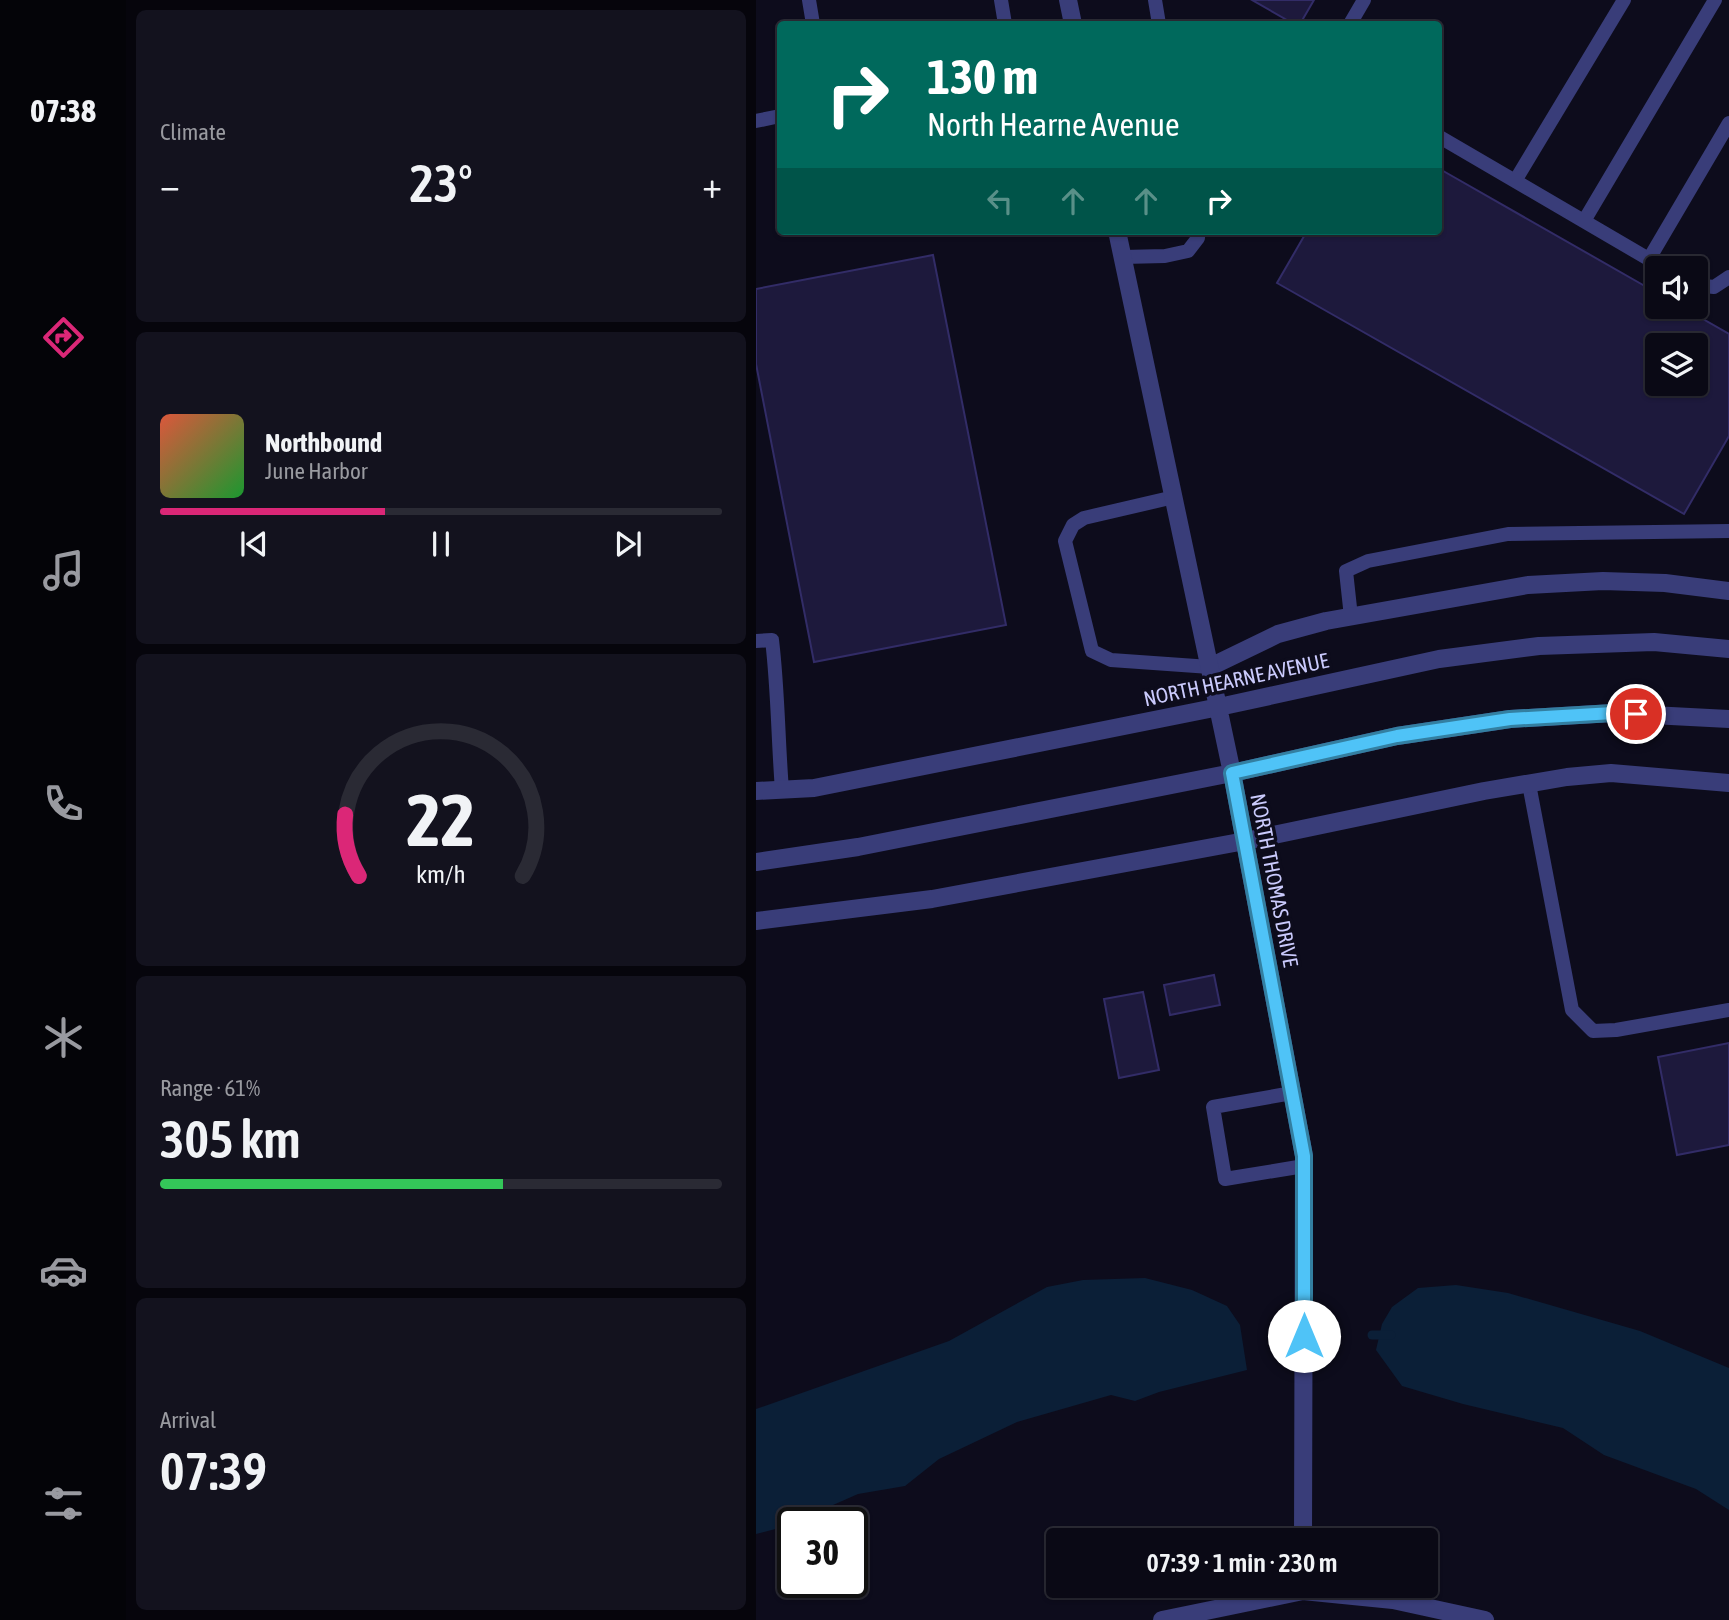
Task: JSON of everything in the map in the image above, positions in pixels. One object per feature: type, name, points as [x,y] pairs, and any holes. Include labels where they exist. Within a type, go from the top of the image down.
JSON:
[{"type":"street","points":[[1068,0],[1072,21]]},
{"type":"street","name":"NORTH THOMAS DRIVE","points":[[1118,235],[1219,707],[1304,1156],[1303,1528]]},
{"type":"street","points":[[1210,667],[1278,634],[1326,621],[1528,585],[1603,581],[1665,583],[1729,591]]},
{"type":"street","name":"NORTH HEARNE AVENUE","points":[[756,792],[814,788],[1219,707],[1439,659],[1539,646],[1654,642],[1729,649]]},
{"type":"street","points":[[756,862],[858,847],[1232,773],[1397,736],[1510,719],[1613,713],[1729,719]]},
{"type":"street","points":[[756,921],[932,899],[1567,777],[1611,773],[1729,783]]},
{"type":"street","points":[[1162,1620],[1259,1598]]},
{"type":"street","points":[[1378,1598],[1485,1620]]},
{"type":"lane","points":[[809,0],[812,21]]},
{"type":"lane","points":[[1001,0],[1004,21]]},
{"type":"lane","points":[[1155,0],[1158,21]]},
{"type":"lane","points":[[1352,21],[1364,0]]},
{"type":"lane","points":[[1515,181],[1624,0]]},
{"type":"lane","points":[[1584,221],[1715,0]]},
{"type":"lane","points":[[756,121],[777,117]]},
{"type":"lane","points":[[1650,256],[1729,123]]},
{"type":"lane","points":[[1442,138],[1645,257]]},
{"type":"lane","points":[[1123,257],[1165,256],[1188,251],[1198,235]]},
{"type":"lane","points":[[1708,286],[1714,287],[1729,277]]},
{"type":"lane","points":[[1174,497],[1084,518],[1073,525],[1065,541],[1092,651],[1111,660],[1210,667]]},
{"type":"lane","points":[[1351,617],[1346,571],[1368,561],[1508,534],[1729,531]]},
{"type":"lane","points":[[756,641],[772,640],[782,790]]},
{"type":"lane","points":[[1529,784],[1572,1010],[1593,1031],[1616,1030],[1729,1010]]},
{"type":"lane","points":[[1292,1093],[1213,1107],[1225,1179],[1304,1166]]},
{"type":"water","points":[[1145,1278],[1192,1290],[1227,1306],[1240,1325],[1247,1370],[1159,1392],[1135,1401],[1111,1395],[1017,1422],[939,1459],[905,1486],[858,1494],[828,1507],[777,1507],[777,1529],[756,1534],[756,1409],[949,1341],[1047,1287],[1083,1280]]},
{"type":"water","points":[[1456,1285],[1508,1293],[1640,1331],[1729,1368],[1729,1510],[1696,1489],[1604,1455],[1563,1428],[1402,1386],[1376,1350],[1382,1324],[1392,1307],[1418,1288]]},
{"type":"building","points":[[1252,0],[1314,0],[1302,21],[1289,21]]},
{"type":"building","points":[[1442,170],[1645,286],[1645,319],[1703,319],[1729,334],[1729,436],[1684,514],[1277,283],[1305,235],[1442,235]]},
{"type":"building","points":[[933,255],[1006,625],[814,662],[756,364],[756,289]]},
{"type":"building","points":[[1214,975],[1220,1005],[1170,1015],[1164,985]]},
{"type":"building","points":[[1143,992],[1159,1070],[1119,1078],[1104,999]]},
{"type":"building","points":[[1729,1043],[1729,1145],[1677,1155],[1658,1057]]},
{"type":"waterway","points":[[1372,1335],[1391,1335]]},
{"type":"route","points":[[1304,1336],[1304,1156],[1232,773],[1397,736],[1510,719],[1636,714]]}]
